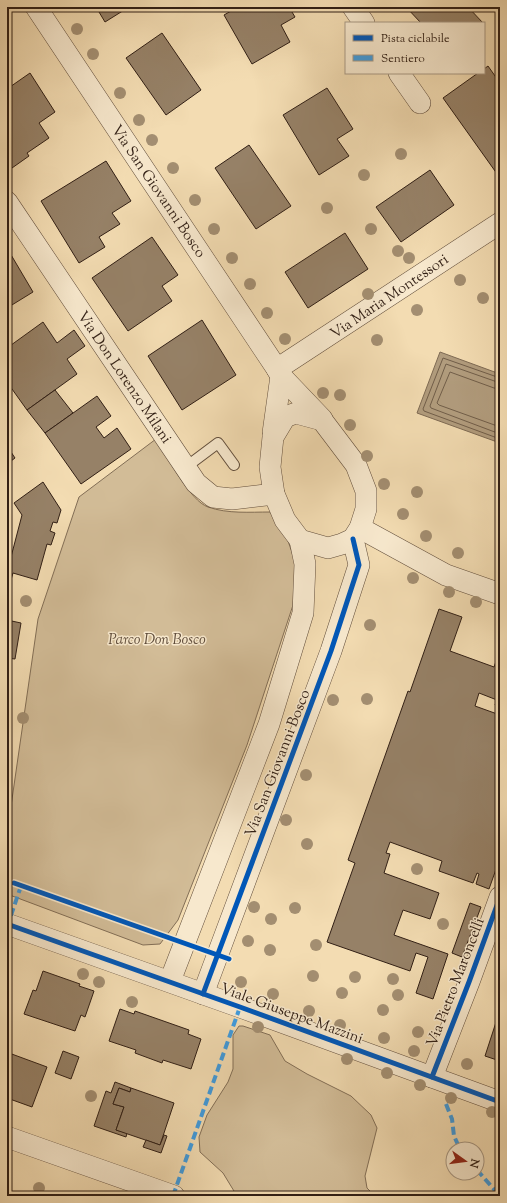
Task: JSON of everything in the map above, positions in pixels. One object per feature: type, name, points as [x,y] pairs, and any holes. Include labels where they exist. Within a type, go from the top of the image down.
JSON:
[{"type":"street","name":"Via San Giovanni Bosco","points":[[36,7],[279,373],[322,420],[356,466],[366,491],[366,509],[357,533],[359,565],[331,651],[203,994]]},
{"type":"street","points":[[353,7],[363,22]]},
{"type":"street","points":[[400,74],[420,103]]},
{"type":"street","name":"Via Don Lorenzo Milani","points":[[7,202],[196,483],[213,497],[232,499],[274,494]]},
{"type":"street","name":"Via Maria Montessori","points":[[279,373],[500,223]]},
{"type":"street","name":"Via San Giovanni Bosco","points":[[170,982],[269,724],[303,613],[305,564],[300,540],[285,520],[274,494],[270,467],[279,373]]},
{"type":"street","name":"Via San Giovanni Bosco","points":[[273,438],[285,417],[296,413],[322,420]]},
{"type":"street","points":[[300,540],[328,548],[342,544],[357,533],[446,574],[500,594]]},
{"type":"street","name":"Via Pietro Maroncelli","points":[[432,1077],[500,897]]},
{"type":"street","name":"Viale Giuseppe Mazzini","points":[[7,924],[500,1102]]},
{"type":"street","points":[[7,1137],[146,1191],[174,1196]]},
{"type":"lane","points":[[186,467],[218,443],[234,465]]},
{"type":"green space","name":"Parco Don Bosco","points":[[156,439],[187,487],[201,503],[208,507],[223,511],[270,512],[287,538],[297,567],[293,605],[247,745],[178,920],[160,944],[143,945],[7,894],[7,834],[38,619],[79,497]]},
{"type":"green space","points":[[239,1026],[270,1035],[285,1061],[351,1096],[371,1115],[377,1128],[365,1176],[367,1188],[375,1196],[237,1196],[223,1173],[200,1152],[199,1137],[207,1115],[228,1082],[233,1069],[233,1035]]},
{"type":"water","points":[[440,352],[500,374],[500,443],[417,413]]},
{"type":"building","points":[[96,7],[129,7],[105,22]]},
{"type":"building","points":[[238,7],[289,7],[295,17],[281,25],[290,42],[252,64],[224,15]]},
{"type":"building","points":[[406,7],[468,7],[482,22],[420,22]]},
{"type":"building","points":[[162,33],[201,90],[166,115],[126,58]]},
{"type":"building","points":[[488,66],[500,83],[500,178],[443,98],[477,74],[485,74],[485,68]]},
{"type":"building","points":[[30,73],[55,112],[39,123],[49,138],[27,153],[29,156],[12,168],[7,161],[7,89]]},
{"type":"building","points":[[327,88],[353,129],[337,139],[349,156],[319,175],[283,115]]},
{"type":"building","points":[[249,145],[291,206],[256,229],[215,168]]},
{"type":"building","points":[[106,161],[131,201],[112,213],[120,224],[99,237],[105,247],[79,263],[41,201]]},
{"type":"building","points":[[430,170],[454,205],[401,242],[376,207]]},
{"type":"building","points":[[345,233],[368,269],[308,308],[285,272]]},
{"type":"building","points":[[152,237],[178,275],[162,286],[172,301],[128,331],[92,278]]},
{"type":"building","points":[[7,248],[33,292],[7,308]]},
{"type":"building","points":[[202,320],[236,375],[182,410],[148,356]]},
{"type":"building","points":[[43,322],[57,343],[74,330],[85,346],[67,359],[77,374],[27,410],[7,382],[7,348]]},
{"type":"building","points":[[55,390],[73,413],[45,433],[27,410]]},
{"type":"building","points":[[97,396],[111,416],[96,427],[104,438],[117,428],[131,449],[81,484],[45,433]]},
{"type":"building","points":[[7,446],[15,458],[7,464]]},
{"type":"building","points":[[43,482],[61,510],[57,523],[53,522],[50,531],[55,533],[51,545],[47,544],[37,580],[13,573],[8,590],[7,556],[11,557],[22,515],[14,503]]},
{"type":"building","points":[[439,609],[462,617],[450,651],[494,667],[500,650],[500,707],[495,705],[497,700],[479,693],[475,706],[500,715],[500,858],[489,889],[476,884],[479,874],[477,873],[473,883],[439,871],[442,861],[390,842],[386,853],[390,854],[384,873],[439,893],[430,919],[403,910],[394,935],[448,954],[433,999],[416,993],[428,957],[416,953],[410,971],[327,942],[355,863],[348,860]]},
{"type":"building","points":[[7,620],[21,623],[15,659],[7,658]]},
{"type":"building","points":[[470,903],[481,907],[462,957],[452,953]]},
{"type":"building","points":[[43,971],[80,984],[79,986],[94,991],[85,1017],[81,1015],[75,1031],[24,1014],[33,990],[36,991]]},
{"type":"building","points":[[120,1009],[134,1014],[135,1011],[189,1030],[188,1034],[201,1039],[191,1069],[163,1060],[162,1063],[135,1053],[136,1050],[109,1041]]},
{"type":"building","points":[[500,1010],[500,1061],[485,1056]]},
{"type":"building","points":[[63,1051],[79,1057],[71,1079],[55,1073]]},
{"type":"building","points":[[9,1053],[47,1067],[32,1107],[7,1098],[7,1059]]},
{"type":"building","points":[[115,1082],[131,1088],[130,1092],[119,1088],[113,1104],[124,1107],[116,1130],[127,1133],[126,1137],[94,1126],[106,1091],[111,1093]]},
{"type":"building","points":[[119,1088],[130,1092],[131,1088],[174,1103],[160,1145],[116,1130],[124,1107],[113,1104]]},
{"type":"building","points":[[164,1135],[167,1136],[161,1153],[143,1147],[146,1140],[160,1145]]},
{"type":"marked path","points":[[7,927],[21,886]]},
{"type":"marked path","points":[[173,1196],[240,1007]]},
{"type":"marked path","points":[[446,1104],[452,1119],[454,1136],[456,1141]]},
{"type":"marked path","points":[[485,1179],[500,1196]]},
{"type":"cycle path","points":[[203,994],[331,651],[359,565],[353,539]]},
{"type":"cycle path","points":[[14,883],[229,959]]},
{"type":"cycle path","points":[[432,1077],[500,897]]},
{"type":"cycle path","points":[[7,924],[500,1102]]}]
